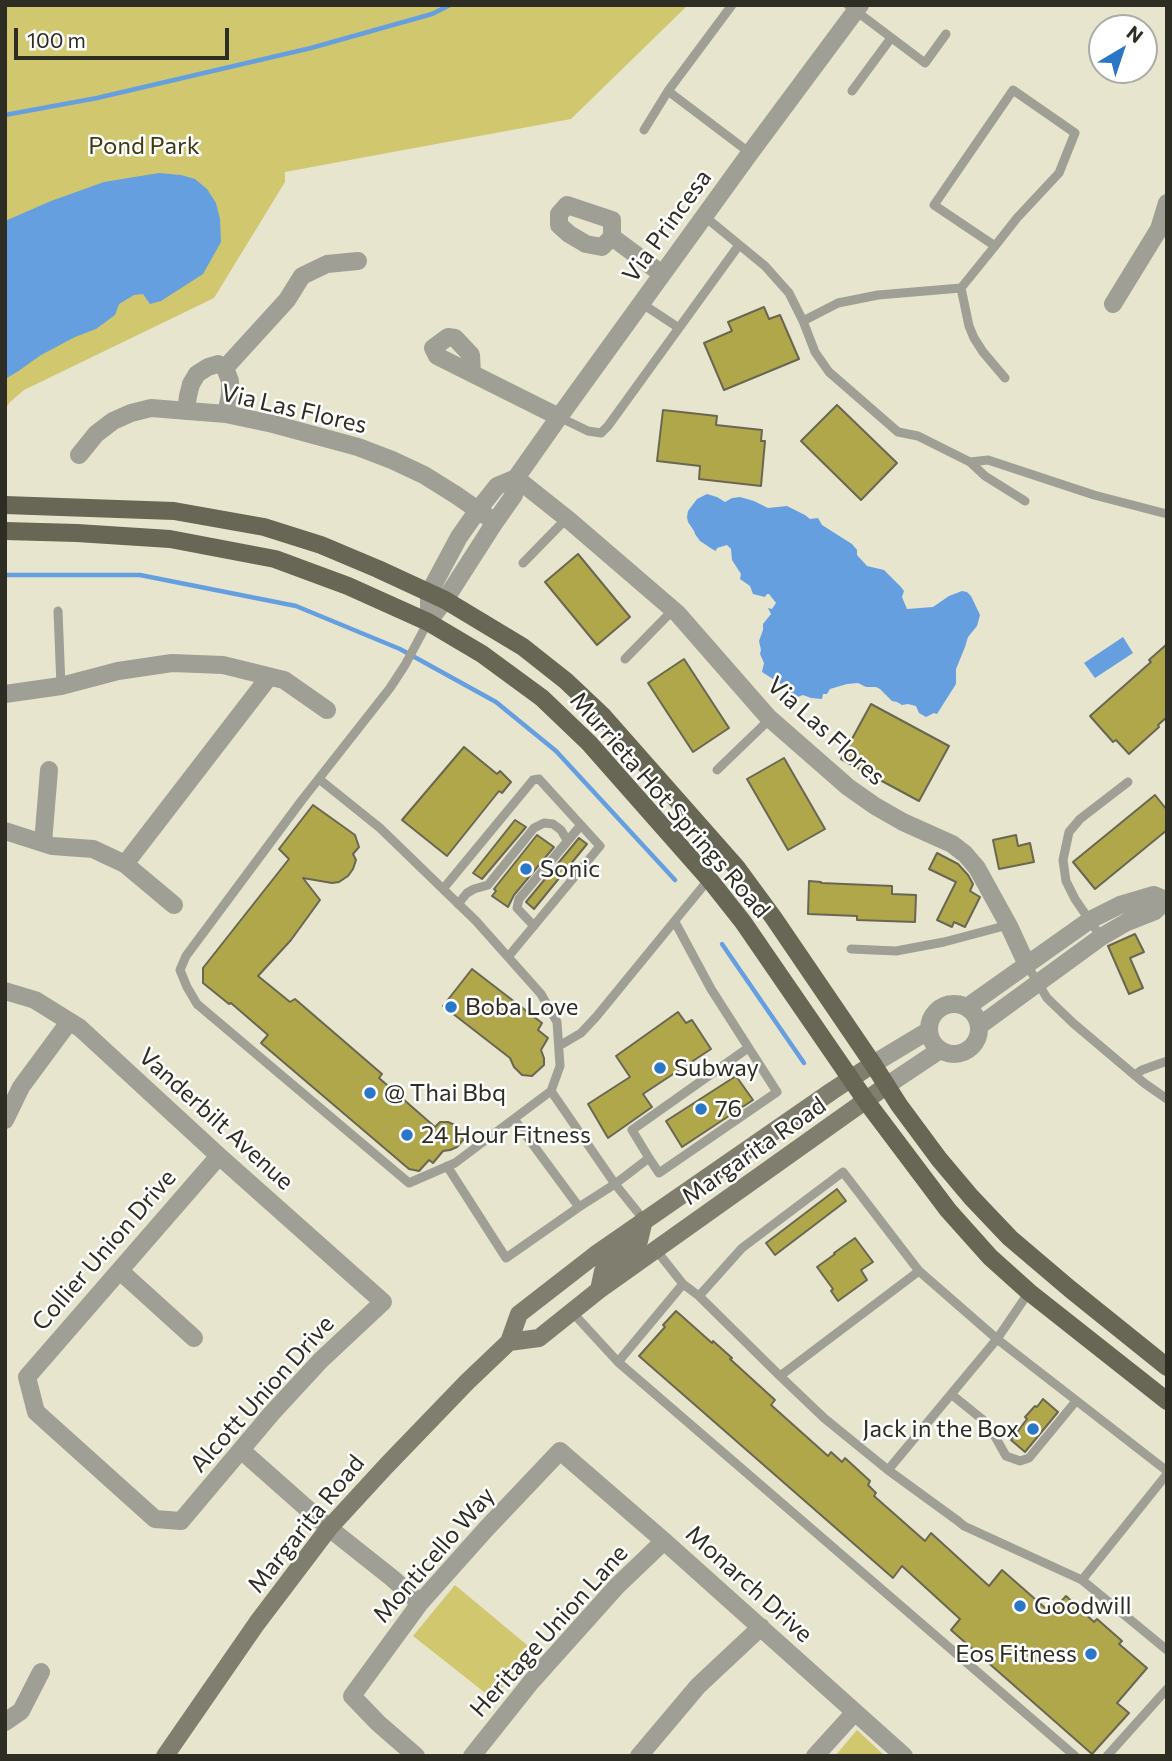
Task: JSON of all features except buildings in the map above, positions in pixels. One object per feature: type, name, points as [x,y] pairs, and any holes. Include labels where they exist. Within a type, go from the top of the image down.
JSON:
[{"type":"main road","name":"Murrieta Hot Springs Road","points":[[5,505],[174,511],[264,527],[321,545],[437,597],[523,647],[566,681],[602,715],[737,868],[886,1086],[939,1159],[971,1197],[1010,1238],[1167,1367]]},
{"type":"main road","name":"Murrieta Hot Springs Road","points":[[5,531],[170,539],[275,559],[348,586],[428,622],[482,654],[542,698],[589,743],[709,879],[743,922],[866,1101],[948,1210],[990,1257],[1029,1293],[1167,1401]]},
{"type":"main road","name":"Margarita Road","points":[[165,1756],[257,1623],[329,1528],[396,1455],[509,1342],[519,1314],[595,1255],[873,1064]]},
{"type":"main road","name":"Margarita Road","points":[[509,1342],[539,1338],[598,1290],[886,1086]]},
{"type":"main road","points":[[598,1290],[603,1271],[639,1241],[645,1220]]},
{"type":"street","name":"Via Princesa","points":[[437,597],[514,495],[516,478],[559,417],[854,7]]},
{"type":"street","points":[[1113,304],[1160,229],[1167,203]]},
{"type":"street","points":[[612,237],[662,274]]},
{"type":"street","points":[[225,368],[288,300],[302,276],[327,264],[358,261]]},
{"type":"street","points":[[186,411],[191,384],[197,374],[218,364],[225,368],[230,381],[226,415]]},
{"type":"street","points":[[472,373],[559,417]]},
{"type":"street","name":"Via Las Flores","points":[[79,455],[96,434],[113,421],[131,413],[151,408],[226,415],[273,424],[358,447],[392,460],[424,475],[495,522]]},
{"type":"street","name":"Via Princesa","points":[[428,622],[459,537],[498,486],[516,478]]},
{"type":"street","name":"Via Las Flores","points":[[516,478],[567,518],[673,610],[769,719],[848,787],[875,806],[952,844],[965,854],[977,868],[1027,965]]},
{"type":"street","points":[[5,694],[61,687],[118,671],[172,663],[223,665],[284,680],[327,710]]},
{"type":"street","points":[[125,864],[269,677]]},
{"type":"street","points":[[43,843],[49,770]]},
{"type":"street","points":[[5,831],[52,846],[93,849],[125,864],[174,905]]},
{"type":"street","points":[[967,1007],[1090,920],[1120,905],[1154,895],[1167,899],[1155,911],[1127,922],[1101,937],[979,1026]]},
{"type":"street","name":"Vanderbilt Avenue","points":[[5,990],[35,1000],[80,1028],[383,1302]]},
{"type":"street","points":[[951,1003],[967,1007],[979,1026],[975,1042],[970,1048],[956,1054],[940,1050],[934,1045],[928,1031],[932,1015],[951,1003]]},
{"type":"street","points":[[5,1120],[21,1087],[69,1022]]},
{"type":"street","points":[[873,1064],[928,1031]]},
{"type":"street","points":[[886,1086],[940,1050]]},
{"type":"street","name":"Collier Union Drive","points":[[181,1521],[155,1519],[36,1412],[27,1377],[219,1156]]},
{"type":"street","points":[[120,1271],[194,1338]]},
{"type":"street","name":"Alcott Union Drive","points":[[181,1521],[272,1413],[321,1360],[383,1302]]},
{"type":"street","points":[[241,1450],[329,1528],[421,1603]]},
{"type":"street","name":"Monarch Drive","points":[[560,1451],[904,1756]]},
{"type":"street","name":"Monticello Way","points":[[416,1756],[352,1696],[421,1603],[560,1451]]},
{"type":"street","name":"Heritage Union Lane","points":[[472,1756],[539,1672],[617,1586],[664,1541]]},
{"type":"street","points":[[639,1756],[698,1686],[761,1627]]},
{"type":"street","points":[[5,1722],[21,1711],[41,1672]]},
{"type":"street","points":[[815,1756],[855,1712]]},
{"type":"lane","points":[[644,130],[668,91],[732,5]]},
{"type":"lane","points":[[854,7],[925,63],[946,34]]},
{"type":"lane","points":[[852,92],[891,38]]},
{"type":"lane","points":[[803,321],[838,303],[878,295],[961,288],[995,246],[1017,218],[1059,173],[1075,133],[1013,90],[934,205],[995,246]]},
{"type":"lane","points":[[668,91],[750,153]]},
{"type":"lane","points":[[704,216],[765,266],[789,293],[815,352],[829,372],[898,432],[918,436],[970,462],[985,476],[1025,501]]},
{"type":"lane","points":[[559,417],[588,431],[601,433],[739,245]]},
{"type":"lane","points":[[961,288],[974,338],[1005,377]]},
{"type":"lane","points":[[641,303],[679,328]]},
{"type":"lane","points":[[970,462],[988,460],[1126,505],[1167,514]]},
{"type":"lane","points":[[523,564],[567,518]]},
{"type":"lane","points":[[625,659],[673,610]]},
{"type":"lane","points":[[58,611],[61,687]]},
{"type":"lane","points":[[319,779],[380,828],[476,921],[541,994],[557,1022],[560,1066],[551,1091],[476,1148],[447,1166],[409,1183],[197,1004],[180,970],[186,956],[319,779],[390,688],[428,622]]},
{"type":"lane","points":[[717,770],[769,719]]},
{"type":"lane","points":[[443,889],[533,780],[539,779],[600,846],[508,957]]},
{"type":"lane","points":[[1101,937],[1066,881],[1063,860],[1069,832],[1080,819],[1128,782]]},
{"type":"lane","points":[[458,904],[467,893],[488,885],[534,828],[544,823],[553,824],[561,830],[567,841]]},
{"type":"lane","points":[[534,926],[517,908],[519,900],[580,825]]},
{"type":"lane","points":[[559,1046],[582,1033],[709,879]]},
{"type":"lane","points":[[675,922],[711,989],[777,1092],[659,1173],[632,1130],[748,1048]]},
{"type":"lane","points":[[851,949],[896,951],[1008,925]]},
{"type":"lane","points":[[1027,965],[1047,998],[1073,1023],[1167,1099]]},
{"type":"lane","points":[[1135,1075],[1167,1061]]},
{"type":"lane","points":[[551,1091],[615,1184],[645,1220]]},
{"type":"lane","points":[[514,1119],[579,1207]]},
{"type":"lane","points":[[447,1166],[506,1258],[649,1158]]},
{"type":"lane","points":[[699,1296],[743,1248],[843,1172],[919,1271],[997,1339],[1167,1473],[1082,1580]]},
{"type":"lane","points":[[656,1250],[683,1284],[699,1296],[825,1419],[888,1470],[964,1526],[1082,1580],[1167,1650]]},
{"type":"lane","points":[[780,1376],[919,1271]]},
{"type":"lane","points":[[618,1363],[683,1284]]},
{"type":"lane","points":[[888,1470],[997,1339],[1029,1293]]},
{"type":"lane","points":[[572,1312],[618,1363],[1075,1756]]},
{"type":"lane","points":[[951,1394],[988,1424],[1006,1455],[1020,1461],[1030,1458],[1076,1401]]},
{"type":"lane","points":[[1107,1756],[1167,1689]]},
{"type":"green space","name":"Pond Park","points":[[5,5],[688,5],[571,119],[285,172],[285,182],[214,298],[24,390],[5,409]]},
{"type":"green space","points":[[455,1585],[533,1650],[493,1699],[413,1636]]},
{"type":"green space","points":[[857,1730],[885,1756],[835,1756]]},
{"type":"water","points":[[159,173],[195,179],[207,189],[216,203],[221,242],[203,274],[161,301],[150,304],[143,294],[134,295],[119,304],[115,315],[96,329],[41,355],[5,379],[5,221],[104,182]]},
{"type":"water","points":[[707,494],[725,502],[740,497],[768,508],[787,506],[810,519],[818,518],[822,525],[852,544],[867,566],[884,570],[901,587],[907,609],[933,607],[949,596],[967,592],[980,615],[956,669],[956,684],[937,714],[926,717],[919,713],[916,706],[902,705],[892,701],[876,687],[866,687],[858,683],[830,689],[827,694],[823,694],[822,699],[803,695],[795,698],[787,688],[762,672],[764,663],[759,641],[763,624],[771,614],[768,608],[772,609],[776,603],[769,594],[765,597],[753,594],[750,586],[740,579],[741,574],[727,545],[717,548],[716,551],[700,541],[695,534],[688,522],[688,511],[697,499]]},
{"type":"water","points":[[1123,637],[1133,653],[1095,678],[1084,663]]},
{"type":"waterway","points":[[5,115],[97,98],[311,48],[432,14],[450,5]]},
{"type":"waterway","points":[[5,575],[140,575],[296,606],[400,649],[496,702],[556,751],[675,880]]},
{"type":"waterway","points":[[722,944],[804,1063]]},
{"type":"place","name":"Sonic","points":[[526,869]]},
{"type":"place","name":"Boba Love","points":[[451,1007]]},
{"type":"place","name":"Subway","points":[[660,1068]]},
{"type":"place","name":"@ Thai Bbq","points":[[370,1093]]},
{"type":"place","name":"76","points":[[701,1109]]},
{"type":"place","name":"24 Hour Fitness","points":[[407,1135]]},
{"type":"place","name":"Jack in the Box","points":[[1033,1429]]},
{"type":"place","name":"Goodwill","points":[[1020,1606]]},
{"type":"place","name":"Eos Fitness","points":[[1091,1654]]}]
